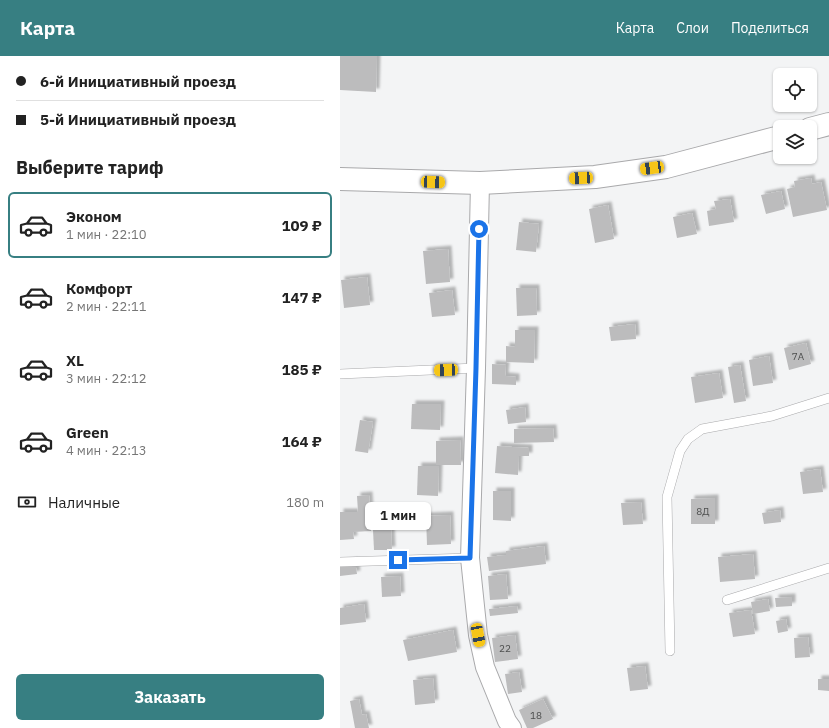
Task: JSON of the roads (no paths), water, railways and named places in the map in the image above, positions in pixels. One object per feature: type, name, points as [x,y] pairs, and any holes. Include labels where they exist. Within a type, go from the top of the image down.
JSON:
[{"type":"street","points":[[817,127],[829,124]]},
{"type":"street","points":[[340,179],[480,183],[595,177],[666,166],[773,139]]},
{"type":"street","points":[[480,183],[470,558],[478,635],[484,667],[507,721],[512,728]]},
{"type":"lane","points":[[340,374],[476,368]]},
{"type":"lane","points":[[670,651],[667,497],[680,451],[688,439],[702,428],[772,416],[829,398]]},
{"type":"lane","points":[[340,562],[470,558]]},
{"type":"lane","points":[[727,600],[829,568]]}]
